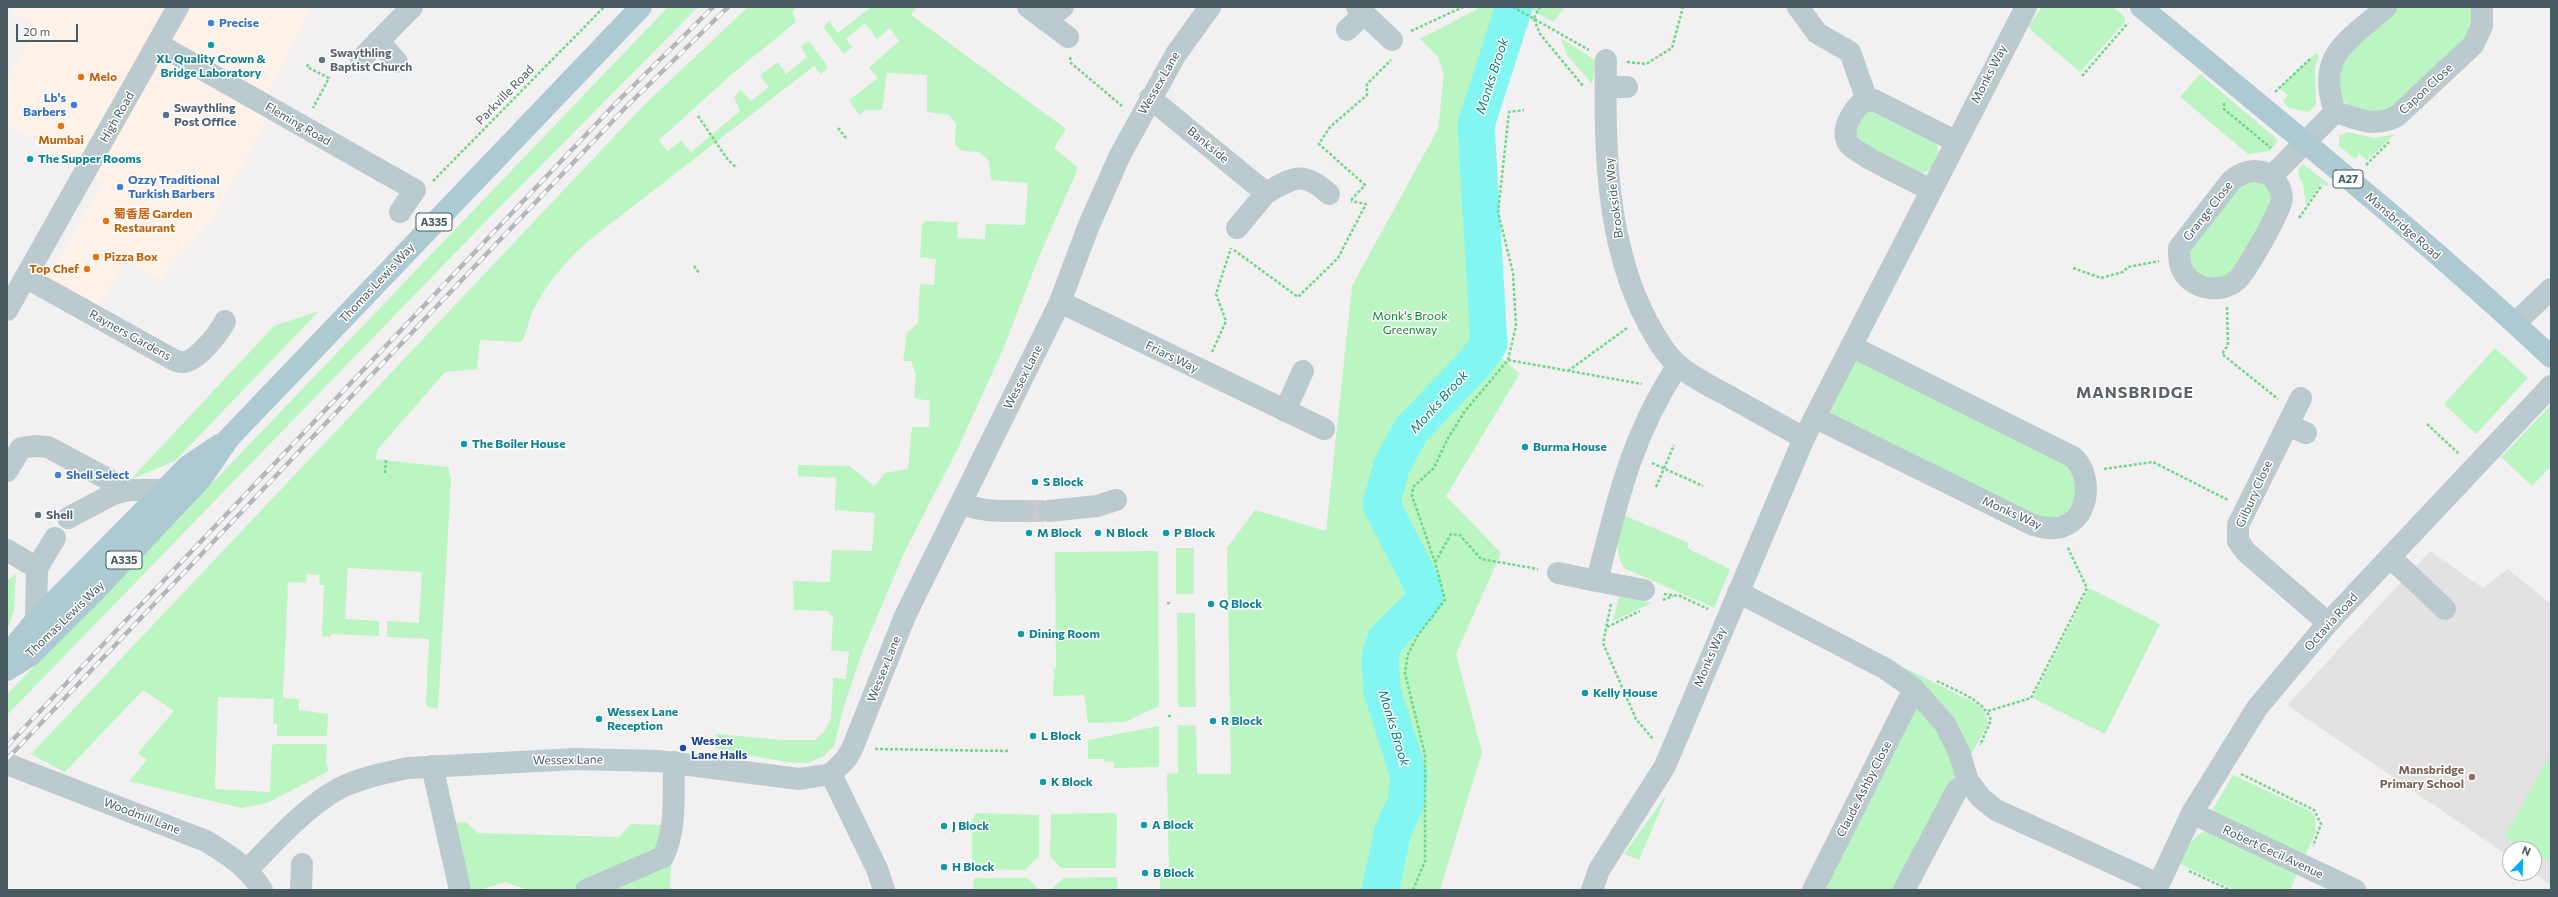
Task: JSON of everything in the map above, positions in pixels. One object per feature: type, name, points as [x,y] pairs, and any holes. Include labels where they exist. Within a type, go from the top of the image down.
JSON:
[{"type":"main road","name":"Thomas Lewis Way","points":[[7,670],[31,654],[99,587],[201,479],[230,438],[641,7]]},
{"type":"main road","name":"Mansbridge Road","points":[[2141,7],[2305,143],[2516,323],[2551,357]]},
{"type":"main road","name":"Thomas Lewis Way","points":[[7,655],[36,620],[163,490],[188,466],[230,438]]},
{"type":"street","name":"High Road","points":[[7,310],[178,7]]},
{"type":"street","points":[[361,59],[412,7]]},
{"type":"street","points":[[1028,7],[1055,14],[1068,36]]},
{"type":"street","points":[[1798,7],[1817,33],[1850,52],[1867,100]]},
{"type":"street","name":"Monks Way","points":[[1592,890],[1600,870],[1669,758],[1804,438],[1816,418],[1955,141],[2026,7]]},
{"type":"street","points":[[2227,286],[2241,276],[2280,208],[2281,191],[2272,176],[2335,112],[2329,83],[2332,59],[2386,7]]},
{"type":"street","name":"Capon Close","points":[[2335,112],[2374,122],[2384,122],[2397,116],[2473,45],[2482,26],[2482,7]]},
{"type":"street","name":"Wessex Lane","points":[[247,870],[312,807],[338,789],[382,773],[432,766],[575,759],[674,762],[799,779],[831,774],[846,760],[852,749],[905,616],[1060,302],[1089,225],[1124,148],[1150,98],[1203,9]]},
{"type":"street","points":[[1346,30],[1361,10],[1392,40]]},
{"type":"street","points":[[378,41],[397,62]]},
{"type":"street","name":"Fleming Road","points":[[158,44],[415,190]]},
{"type":"street","name":"Brookside Way","points":[[1606,60],[1616,87],[1605,110],[1614,222],[1625,272],[1644,315],[1658,341],[1678,365],[1710,386],[1804,438]]},
{"type":"street","name":"Bankside","points":[[1150,98],[1266,193]]},
{"type":"street","points":[[1867,100],[1885,105],[1955,141]]},
{"type":"street","points":[[1867,100],[1856,108],[1850,118],[1846,130],[1848,143],[1856,151],[1930,190]]},
{"type":"street","name":"Grange Close","points":[[2227,286],[2212,289],[2195,283],[2187,277],[2181,266],[2179,248],[2184,239],[2231,181],[2238,175],[2251,171],[2259,171],[2272,176]]},
{"type":"street","points":[[1237,228],[1266,193],[1291,179],[1304,177],[1316,182],[1328,194]]},
{"type":"street","points":[[400,212],[415,190]]},
{"type":"street","name":"Rayners Gardens","points":[[25,277],[174,360],[184,362],[192,360],[220,333],[225,321]]},
{"type":"street","points":[[2516,323],[2551,288]]},
{"type":"street","name":"Friars Way","points":[[1060,302],[1202,372],[1324,429]]},
{"type":"street","points":[[1851,346],[2067,453],[2080,464],[2084,472]]},
{"type":"street","points":[[1606,582],[1618,493],[1632,455],[1663,388],[1678,365]]},
{"type":"street","points":[[1285,411],[1303,372]]},
{"type":"street","name":"Octavia Road","points":[[2157,887],[2192,813],[2256,708],[2328,624],[2551,386]]},
{"type":"street","name":"Gilbury Close","points":[[2297,417],[2245,509],[2237,532],[2238,541],[2246,552],[2328,624]]},
{"type":"street","name":"Monks Way","points":[[1816,418],[2033,525],[2045,528],[2059,527],[2073,520],[2083,506],[2087,490],[2084,472]]},
{"type":"street","points":[[7,471],[21,448],[34,446],[48,447],[128,490]]},
{"type":"street","points":[[68,518],[112,494],[128,490],[163,490]]},
{"type":"street","points":[[1049,511],[1097,506],[1116,500]]},
{"type":"street","points":[[961,503],[974,509],[989,511],[1022,511]]},
{"type":"street","points":[[36,620],[37,568],[55,538]]},
{"type":"street","points":[[7,550],[37,568]]},
{"type":"street","points":[[2390,557],[2445,609]]},
{"type":"street","points":[[1558,573],[1644,590]]},
{"type":"street","points":[[1738,592],[1886,669],[1914,689],[1945,724],[1958,752],[1968,781],[1981,798],[1996,810],[2157,887]]},
{"type":"street","name":"Claude Ashby Close","points":[[1813,890],[1914,689]]},
{"type":"street","points":[[586,890],[663,858],[670,844],[674,762]]},
{"type":"street","points":[[432,766],[460,890]]},
{"type":"street","name":"Woodmill Lane","points":[[15,767],[206,841],[228,854],[247,870],[262,890]]},
{"type":"street","points":[[831,774],[877,868],[884,890]]},
{"type":"street","points":[[1904,890],[1957,790],[1968,781]]},
{"type":"street","name":"Robert Cecil Avenue","points":[[2192,813],[2355,890]]},
{"type":"street","points":[[301,890],[302,864]]},
{"type":"path","name":"Parkville Road","points":[[415,190],[434,181],[604,7]]},
{"type":"path","points":[[1351,200],[1365,185],[1319,144],[1330,127],[1367,95],[1367,84],[1391,60],[1392,40],[1463,7]]},
{"type":"path","points":[[1513,7],[1606,60],[1646,64],[1672,48],[1683,7]]},
{"type":"path","points":[[1540,7],[1534,18],[1540,34],[1571,73],[1605,110]]},
{"type":"path","points":[[2082,76],[2141,7]]},
{"type":"path","points":[[1068,36],[1071,63],[1105,92]]},
{"type":"path","points":[[2261,106],[2316,53]]},
{"type":"path","points":[[304,127],[329,78],[307,67],[308,64]]},
{"type":"path","points":[[1414,890],[1426,861],[1425,755],[1405,673],[1408,654],[1418,635],[1445,600],[1435,562],[1412,496],[1413,487],[1434,468],[1448,438],[1465,411],[1508,360],[1516,326],[1513,273],[1498,212],[1509,112],[1524,110]]},
{"type":"path","points":[[698,116],[728,160],[737,168]]},
{"type":"path","points":[[838,128],[846,138]]},
{"type":"path","points":[[2296,224],[2321,184],[2328,189],[2339,172]]},
{"type":"path","points":[[1202,372],[1226,321],[1216,294],[1231,246],[1298,297],[1338,258],[1366,204],[1328,194]]},
{"type":"path","points":[[2073,268],[2101,278],[2123,272],[2128,267],[2180,257]]},
{"type":"path","points":[[694,266],[699,273]]},
{"type":"path","points":[[2227,286],[2228,346],[2222,354],[2297,417]]},
{"type":"path","points":[[1568,372],[1644,315]]},
{"type":"path","points":[[1508,360],[1663,388]]},
{"type":"path","points":[[2427,424],[2474,467]]},
{"type":"path","points":[[1656,487],[1674,445]]},
{"type":"path","points":[[1632,455],[1703,486]]},
{"type":"path","points":[[385,473],[386,460]]},
{"type":"path","points":[[2084,472],[2153,462],[2245,509]]},
{"type":"path","points":[[1988,711],[2031,698],[2087,588],[2059,527]]},
{"type":"path","points":[[1435,562],[1451,534],[1460,535],[1481,559],[1558,573]]},
{"type":"path","points":[[1606,582],[1603,642],[1636,719],[1669,758]]},
{"type":"path","points":[[1644,590],[1680,596],[1727,618]]},
{"type":"path","points":[[1167,604],[1171,603]]},
{"type":"path","points":[[1168,716],[1173,716]]},
{"type":"path","points":[[852,749],[1010,751]]},
{"type":"path","points":[[2221,764],[2314,810],[2319,817],[2320,831],[2304,866]]},
{"type":"path","points":[[2169,861],[2230,890]]},
{"type":"shaded area","points":[[16,7],[311,7],[269,91],[267,119],[212,219],[160,279],[124,260],[98,307],[47,278],[103,183],[7,125],[7,80],[37,27],[12,13]]},
{"type":"shaded area","name":"Mansbridge Primary School","points":[[2430,551],[2483,588],[2508,569],[2551,604],[2551,885],[2542,879],[2542,841],[2502,841],[2502,852],[2287,705]]},
{"type":"green space","points":[[668,7],[698,7],[490,217],[7,715],[7,694],[131,568]]},
{"type":"green space","points":[[748,7],[797,7],[792,12],[796,22],[732,74],[659,140],[667,151],[681,141],[691,152],[740,111],[734,97],[741,90],[751,101],[769,87],[760,75],[778,62],[786,74],[807,57],[801,46],[809,41],[828,67],[821,74],[814,66],[587,242],[571,257],[544,291],[533,310],[521,342],[480,340],[477,369],[445,372],[378,449],[375,459],[448,467],[451,479],[438,709],[426,706],[429,639],[387,637],[387,621],[419,623],[422,572],[348,568],[345,619],[379,621],[379,636],[332,634],[330,637],[322,636],[324,585],[319,585],[320,575],[307,574],[306,583],[288,582],[283,698],[299,699],[299,710],[328,714],[327,736],[277,736],[277,724],[273,724],[274,699],[218,697],[215,789],[270,792],[272,745],[276,744],[327,744],[326,763],[329,771],[267,803],[241,808],[129,781],[147,760],[138,753],[174,711],[143,690],[65,772],[31,754],[644,105]]},
{"type":"green space","points":[[871,7],[916,7],[911,15],[1066,129],[1054,148],[1078,168],[1038,259],[1004,347],[959,446],[904,553],[861,655],[843,709],[834,746],[824,756],[808,763],[787,762],[715,749],[716,734],[783,740],[815,740],[825,731],[831,718],[833,678],[846,679],[849,652],[831,650],[833,618],[828,611],[794,610],[793,581],[830,582],[832,550],[872,551],[875,513],[835,510],[836,478],[798,476],[798,465],[850,466],[874,486],[885,473],[908,469],[912,427],[929,427],[930,401],[914,398],[916,374],[911,361],[903,361],[907,333],[918,323],[920,284],[934,285],[936,259],[920,257],[922,224],[926,221],[958,222],[957,238],[985,239],[986,224],[1025,225],[1028,183],[991,180],[989,161],[979,152],[962,151],[955,144],[956,124],[949,115],[927,112],[927,75],[887,73],[882,110],[865,110],[859,115],[849,100],[878,78],[869,68],[899,41],[890,28],[877,39],[865,23],[846,39],[852,47],[844,54],[823,27],[829,21],[838,33]]},
{"type":"green space","name":"Monk's Brook Greenway","points":[[1481,7],[1497,7],[1487,36],[1480,72],[1464,120],[1473,341],[1468,355],[1448,374],[1405,427],[1389,456],[1375,505],[1397,559],[1416,593],[1414,600],[1372,638],[1367,654],[1371,695],[1396,777],[1395,802],[1381,827],[1370,890],[1160,890],[1160,877],[1169,876],[1167,774],[1178,773],[1178,725],[1196,726],[1197,774],[1231,774],[1227,548],[1255,510],[1326,531],[1352,286],[1438,129],[1444,74],[1438,57],[1420,39]]},
{"type":"green space","points":[[1527,7],[1565,7],[1553,22]]},
{"type":"green space","points":[[2042,7],[2113,7],[2125,17],[2125,22],[2080,72],[2031,30],[2029,25]]},
{"type":"green space","points":[[2398,7],[2472,7],[2474,12],[2469,36],[2384,113],[2350,107],[2341,98],[2337,77],[2346,54]]},
{"type":"green space","points":[[1561,38],[1596,61],[1592,84],[1567,55]]},
{"type":"green space","points":[[2316,53],[2319,55],[2315,68],[2316,104],[2309,112],[2289,108],[2283,101],[2288,95],[2279,88]]},
{"type":"green space","points":[[2200,74],[2278,140],[2270,151],[2248,154],[2180,97]]},
{"type":"green space","points":[[1868,107],[1935,140],[1938,146],[1938,158],[1936,163],[1928,171],[1916,173],[1854,138],[1864,110]]},
{"type":"green space","points":[[2347,132],[2375,138],[2395,134],[2367,160],[2360,154],[2355,159],[2339,146],[2339,136]]},
{"type":"green space","points":[[2303,164],[2329,184],[2327,186],[2321,183],[2306,206],[2303,184],[2298,175],[2299,168]]},
{"type":"green space","points":[[2247,180],[2269,184],[2274,201],[2234,270],[2229,274],[2215,278],[2195,272],[2188,256],[2190,245],[2238,185]]},
{"type":"green space","points":[[319,311],[176,460],[130,480],[274,326]]},
{"type":"green space","points":[[2495,348],[2528,378],[2476,434],[2444,404]]},
{"type":"green space","points":[[1495,352],[1519,373],[1446,496],[1501,553],[1456,654],[1482,752],[1440,890],[1394,890],[1401,849],[1414,806],[1418,790],[1418,782],[1416,758],[1412,742],[1404,717],[1389,684],[1387,667],[1390,655],[1396,644],[1403,634],[1426,610],[1434,592],[1427,574],[1404,534],[1400,500],[1405,475],[1414,452],[1427,430],[1460,389]]},
{"type":"green space","points":[[1859,361],[2060,458],[2075,474],[2077,496],[2065,514],[2045,521],[1836,418],[1830,412],[1831,403],[1853,362]]},
{"type":"green space","points":[[2551,405],[2551,466],[2532,486],[2501,457]]},
{"type":"green space","points":[[1623,515],[1689,543],[1687,548],[1730,569],[1714,608],[1624,568],[1618,548]]},
{"type":"green space","points":[[1176,548],[1194,548],[1194,594],[1176,594]]},
{"type":"green space","points":[[1158,551],[1159,706],[1125,722],[1088,723],[1084,695],[1053,696],[1054,668],[1056,669],[1055,552]]},
{"type":"green space","points":[[16,574],[14,611],[7,630],[7,581]]},
{"type":"green space","points":[[2089,588],[2160,624],[2105,734],[2033,698]]},
{"type":"green space","points":[[1619,596],[1652,603],[1613,621]]},
{"type":"green space","points":[[1177,613],[1195,613],[1196,707],[1178,707]]},
{"type":"green space","points":[[1897,664],[1977,704],[1984,711],[1988,723],[1969,759]]},
{"type":"green space","points":[[1920,708],[1926,711],[1951,755],[1955,776],[1898,890],[1820,890],[1913,709]]},
{"type":"green space","points":[[1159,726],[1159,767],[1114,768],[1114,762],[1105,762],[1104,759],[1088,759],[1088,740]]},
{"type":"green space","points":[[2551,753],[2551,863],[2542,858],[2542,841],[2511,841],[2504,837]]},
{"type":"green space","points":[[2233,775],[2310,811],[2315,817],[2316,831],[2305,856],[2217,814],[2213,809]]},
{"type":"green space","points":[[1667,794],[1639,860],[1624,854]]},
{"type":"green space","points":[[976,813],[1039,815],[1039,857],[1033,861],[1026,870],[976,869],[972,867],[972,820]]},
{"type":"green space","points":[[1114,813],[1117,815],[1116,868],[1061,868],[1050,856],[1051,814]]},
{"type":"green space","points":[[466,822],[478,833],[619,837],[631,824],[663,825],[660,848],[586,884],[568,890],[528,890],[505,882],[480,890],[467,887],[451,823]]},
{"type":"green space","points":[[2206,831],[2298,872],[2290,890],[2235,890],[2180,864],[2193,840]]},
{"type":"green space","points":[[671,863],[670,890],[606,890]]},
{"type":"green space","points":[[1028,878],[1039,890],[973,890],[974,879]]},
{"type":"green space","points":[[1064,878],[1118,878],[1117,890],[1050,890]]},
{"type":"waterway","name":"Monks Brook","points":[[1380,890],[1393,831],[1406,802],[1409,776],[1382,691],[1380,657],[1385,640],[1420,605],[1425,596],[1422,584],[1381,504],[1392,465],[1411,430],[1475,363],[1489,344],[1476,125],[1514,7]]},
{"type":"tunnel","points":[[1022,511],[1049,511]]},
{"type":"railway","points":[[7,746],[617,102],[713,7]]},
{"type":"railway","points":[[7,759],[627,106],[728,7]]},
{"type":"place","name":"Precise","points":[[211,23]]},
{"type":"place","name":"XL Quality Crown & Bridge Laboratory","points":[[211,45]]},
{"type":"place","name":"Swaythling Baptist Church","points":[[322,60]]},
{"type":"place","name":"Melo","points":[[81,77]]},
{"type":"place","name":"Lb's Barbers","points":[[74,105]]},
{"type":"place","name":"Swaythling Post Office","points":[[166,115]]},
{"type":"place","name":"Mumbai","points":[[61,126]]},
{"type":"place","name":"The Supper Rooms","points":[[30,159]]},
{"type":"place","name":"Ozzy Traditional Turkish Barbers","points":[[120,187]]},
{"type":"place","name":"蜀香居 Garden Restaurant","points":[[106,221]]},
{"type":"place","name":"Pizza Box","points":[[96,257]]},
{"type":"place","name":"Top Chef","points":[[87,269]]},
{"type":"place","name":"The Boiler House","points":[[464,444]]},
{"type":"place","name":"Burma House","points":[[1525,447]]},
{"type":"place","name":"Shell Select","points":[[58,475]]},
{"type":"place","name":"S Block","points":[[1035,482]]},
{"type":"place","name":"Shell","points":[[38,515]]},
{"type":"place","name":"M Block","points":[[1029,533]]},
{"type":"place","name":"N Block","points":[[1098,533]]},
{"type":"place","name":"P Block","points":[[1166,533]]},
{"type":"place","name":"Q Block","points":[[1211,604]]},
{"type":"place","name":"Dining Room","points":[[1021,634]]},
{"type":"place","name":"Kelly House","points":[[1585,693]]},
{"type":"place","name":"Wessex Lane Reception","points":[[599,719]]},
{"type":"place","name":"R Block","points":[[1213,721]]},
{"type":"place","name":"L Block","points":[[1033,736]]},
{"type":"place","name":"Wessex Lane Halls","points":[[683,748]]},
{"type":"place","name":"Mansbridge Primary School","points":[[2472,777]]},
{"type":"place","name":"K Block","points":[[1043,782]]},
{"type":"place","name":"A Block","points":[[1144,825]]},
{"type":"place","name":"J Block","points":[[944,826]]},
{"type":"place","name":"H Block","points":[[944,867]]},
{"type":"place","name":"B Block","points":[[1145,873]]},
{"type":"district","name":"MANSBRIDGE","points":[[2135,393]]}]
